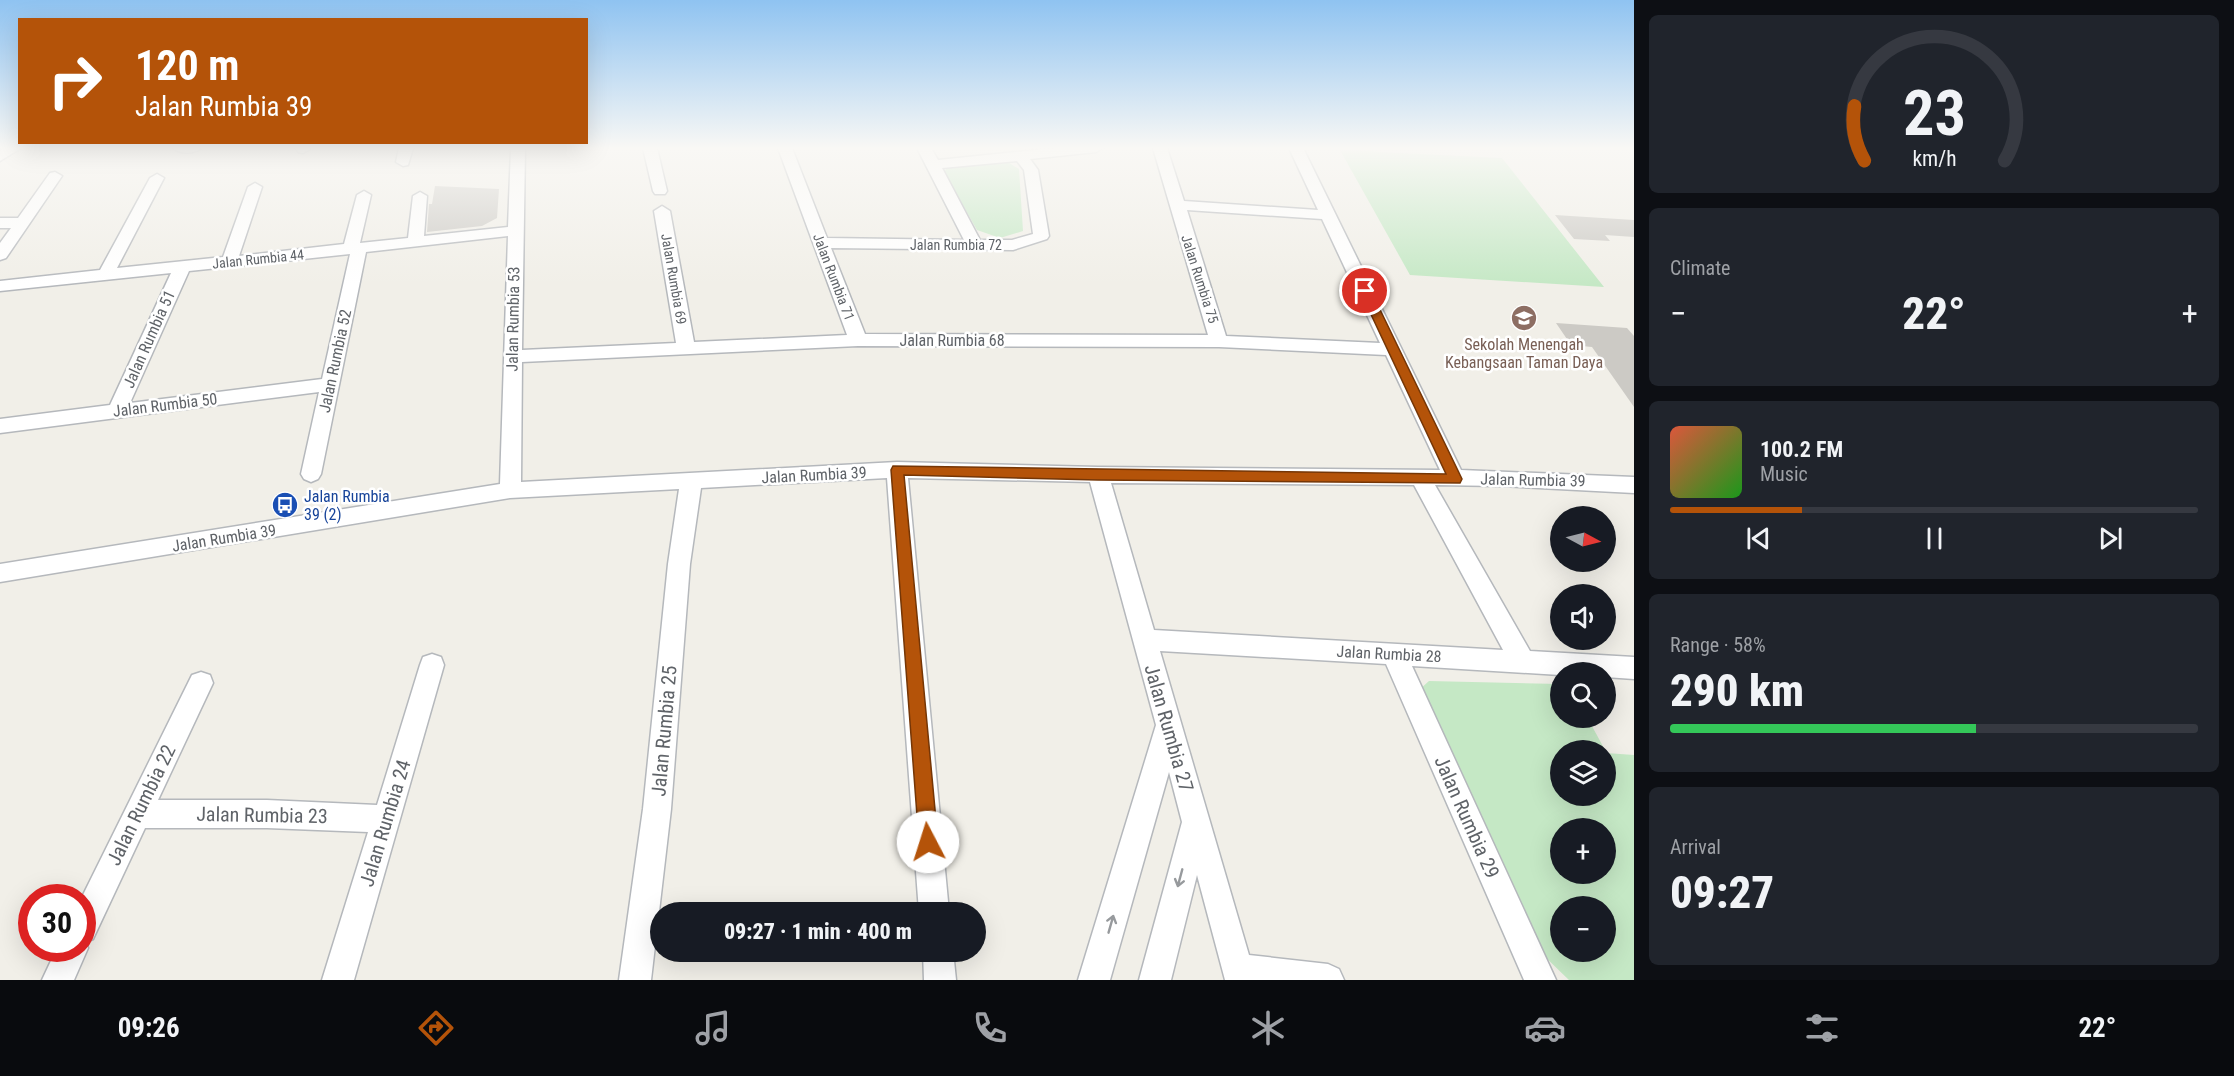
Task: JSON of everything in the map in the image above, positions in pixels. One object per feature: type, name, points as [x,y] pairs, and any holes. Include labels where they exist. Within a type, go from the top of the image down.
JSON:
[{"type":"street","points":[[0,255],[43,194]]},
{"type":"street","points":[[105,276],[149,194]]},
{"type":"street","points":[[229,262],[253,194]]},
{"type":"street","name":"Jalan Rumbia 53","points":[[510,490],[516,194]]},
{"type":"street","name":"Jalan Rumbia 71","points":[[802,194],[858,340]]},
{"type":"street","points":[[949,194],[975,245]]},
{"type":"street","name":"Jalan Rumbia 72","points":[[821,243],[1013,245],[1041,236],[1035,194]]},
{"type":"street","name":"Jalan Rumbia 75","points":[[1173,194],[1220,341]]},
{"type":"street","points":[[1319,194],[1455,479]]},
{"type":"street","name":"Jalan Rumbia 52","points":[[311,474],[330,384],[364,195]]},
{"type":"street","points":[[415,242],[420,196]]},
{"type":"street","points":[[1176,205],[1330,215]]},
{"type":"street","name":"Jalan Rumbia 69","points":[[662,211],[686,348]]},
{"type":"street","points":[[0,223],[22,223]]},
{"type":"street","name":"Jalan Rumbia 44","points":[[0,286],[515,231]]},
{"type":"street","name":"Jalan Rumbia 51","points":[[117,411],[182,267]]},
{"type":"street","name":"Jalan Rumbia 68","points":[[513,356],[858,340],[1220,341],[1392,349]]},
{"type":"street","name":"Jalan Rumbia 50","points":[[0,426],[330,384]]},
{"type":"street","points":[[897,470],[933,902]]},
{"type":"street","name":"Jalan Rumbia 39","points":[[0,573],[510,490],[897,470],[1098,475],[1573,480],[1634,485]]},
{"type":"street","name":"Jalan Rumbia 27","points":[[1098,475],[1239,974]]},
{"type":"street","points":[[1420,479],[1523,662]]},
{"type":"street","name":"Jalan Rumbia 25","points":[[635,980],[657,808],[680,564],[691,482]]},
{"type":"street","name":"Jalan Rumbia 28","points":[[1145,640],[1634,668]]},
{"type":"street","name":"Jalan Rumbia 29","points":[[1394,654],[1540,980]]},
{"type":"street","name":"Jalan Rumbia 24","points":[[338,980],[432,665]]},
{"type":"street","name":"Jalan Rumbia 22","points":[[96,898],[201,683]]},
{"type":"street","points":[[1094,980],[1169,725]]},
{"type":"street","name":"Jalan Rumbia 23","points":[[136,814],[267,814],[387,819]]},
{"type":"street","points":[[1155,980],[1196,822]]},
{"type":"street","points":[[58,980],[66,962]]},
{"type":"street","points":[[939,962],[940,980]]},
{"type":"street","points":[[1239,974],[1328,980]]},
{"type":"green space","points":[[956,194],[1021,194],[1023,231],[1000,238],[977,230]]},
{"type":"green space","points":[[1364,194],[1530,194],[1604,287],[1410,275]]},
{"type":"green space","points":[[1429,681],[1550,684],[1550,728],[1593,728],[1600,740],[1550,740],[1550,806],[1616,806],[1616,754],[1634,755],[1634,980],[1569,980],[1550,962],[1616,962],[1616,896],[1550,896],[1550,962],[1540,952],[1419,690]]},
{"type":"building","points":[[434,194],[499,194],[497,218],[482,226],[427,232],[429,204],[432,204]]},
{"type":"building","points":[[1555,215],[1634,220],[1634,237],[1605,235],[1610,241],[1574,239]]},
{"type":"building","points":[[1556,323],[1627,328],[1634,336],[1634,407],[1592,347],[1571,345]]},
{"type":"place","name":"Sekolah Menengah Kebangsaan Taman Daya","points":[[1524,318]]},
{"type":"place","name":"Jalan Rumbia 39 (2)","points":[[285,505]]},
{"type":"route","points":[[928,842],[897,470],[1455,479],[1365,291]]}]
